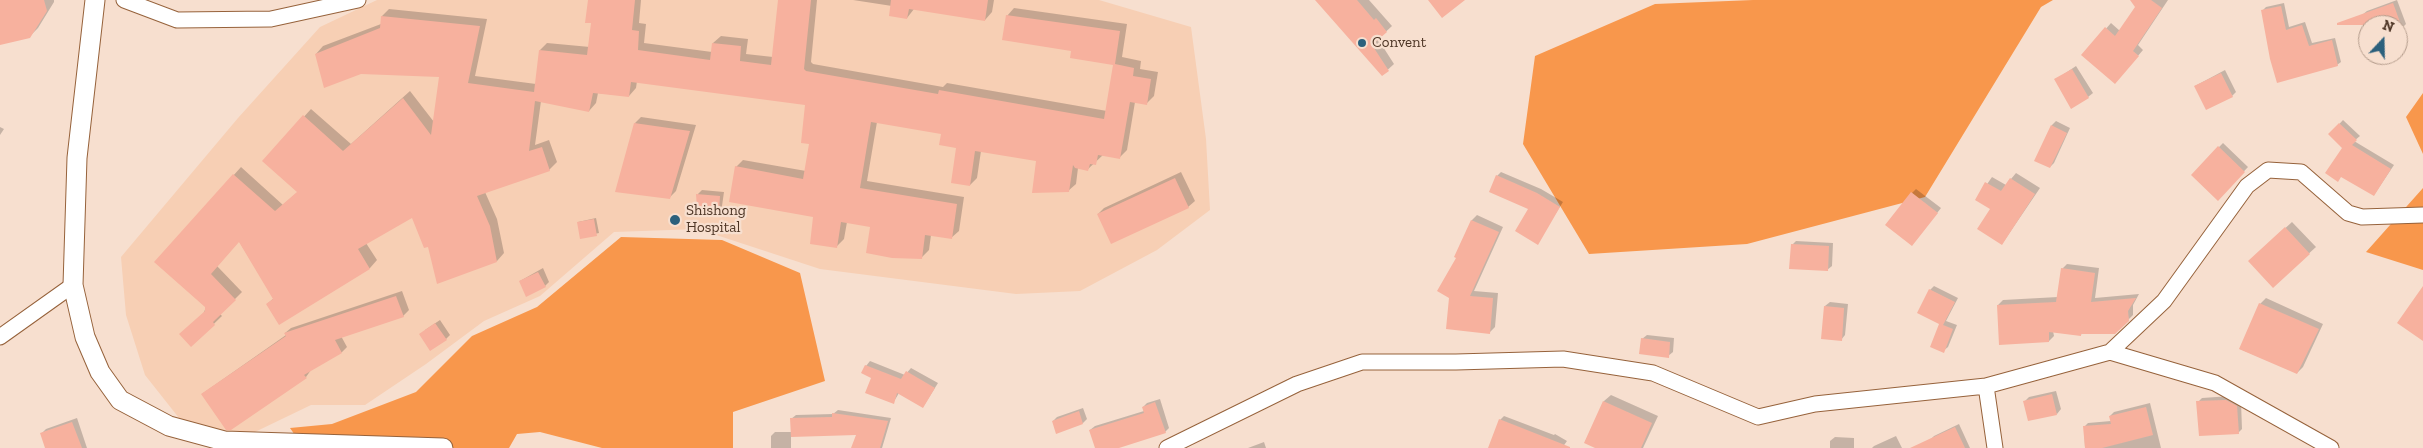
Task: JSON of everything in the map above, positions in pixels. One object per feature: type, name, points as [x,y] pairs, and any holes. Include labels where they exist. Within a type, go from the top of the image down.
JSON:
[{"type":"street","points":[[96,0],[77,158],[73,285],[85,337],[100,372],[120,400],[170,426],[224,441],[442,448]]},
{"type":"street","points":[[124,0],[177,20],[271,19],[358,0]]},
{"type":"street","points":[[1168,448],[1297,384],[1362,362],[1563,359],[1653,373],[1758,417],[1815,404],[1986,386],[2110,352],[2164,301],[2247,186],[2268,170],[2301,172],[2348,214],[2362,217],[2423,215]]},
{"type":"street","points":[[0,337],[73,285]]},
{"type":"street","points":[[2110,352],[2215,383],[2330,448]]},
{"type":"street","points":[[1986,386],[1995,448]]},
{"type":"shaded area","name":"Shishong Hospital","points":[[377,0],[1099,0],[1191,27],[1206,139],[1210,210],[1157,250],[1080,291],[1016,294],[820,269],[698,229],[614,232],[540,296],[484,321],[426,364],[365,405],[311,405],[230,444],[179,418],[145,375],[126,315],[121,257],[238,118],[320,27]]},
{"type":"shaded area","points":[[1753,0],[2053,0],[2041,7],[1925,197],[1747,244],[1589,254],[1523,144],[1535,56],[1655,4]]},
{"type":"shaded area","points":[[2423,93],[2423,154],[2406,117]]},
{"type":"shaded area","points":[[2423,188],[2423,270],[2366,252]]},
{"type":"shaded area","points":[[621,237],[722,240],[800,273],[825,381],[733,412],[733,448],[602,448],[540,432],[517,434],[509,448],[304,448],[290,428],[332,424],[416,392],[472,336],[537,307]]},
{"type":"building","points":[[0,0],[44,0],[47,11],[30,38],[0,45]]},
{"type":"building","points":[[588,0],[635,0],[632,30],[639,31],[638,50],[710,60],[712,43],[741,46],[740,61],[771,65],[778,0],[811,0],[804,69],[806,71],[938,94],[939,90],[1104,119],[1113,65],[1070,58],[1071,51],[1002,40],[1006,15],[1120,31],[1115,64],[1134,68],[1133,76],[1151,79],[1147,105],[1130,102],[1120,159],[1098,155],[1096,165],[1090,164],[1088,171],[1075,168],[1073,165],[1069,192],[1032,193],[1036,161],[975,151],[970,186],[951,183],[956,148],[939,145],[941,134],[871,122],[860,188],[957,204],[952,239],[925,235],[922,259],[892,258],[866,253],[870,227],[841,222],[837,248],[810,244],[813,217],[729,202],[735,166],[803,179],[809,144],[801,143],[805,105],[631,82],[629,97],[593,93],[589,112],[535,101],[529,151],[542,147],[550,171],[477,196],[490,226],[497,262],[437,284],[428,247],[424,248],[412,218],[358,249],[370,269],[279,325],[266,304],[273,299],[239,242],[211,274],[236,300],[213,322],[215,325],[191,347],[179,334],[205,311],[205,307],[154,262],[233,174],[275,211],[297,192],[262,161],[303,115],[343,151],[403,98],[431,135],[439,77],[361,74],[324,88],[315,54],[380,28],[381,16],[480,26],[468,83],[534,92],[539,50],[587,55],[591,23],[585,23]]},
{"type":"building","points":[[891,0],[988,0],[985,21],[909,9],[907,19],[889,16]]},
{"type":"building","points":[[1315,0],[1357,0],[1374,20],[1376,18],[1387,32],[1372,45],[1389,71],[1382,76]]},
{"type":"building","points":[[1428,0],[1465,0],[1442,18]]},
{"type":"building","points":[[2130,0],[2151,0],[2162,8],[2133,51],[2139,56],[2115,84],[2081,55],[2105,27],[2115,36],[2135,7]]},
{"type":"building","points":[[2393,3],[2397,15],[2359,15]]},
{"type":"building","points":[[2281,6],[2286,30],[2302,25],[2309,46],[2332,40],[2338,66],[2277,83],[2270,59],[2261,10]]},
{"type":"building","points":[[2358,16],[2358,25],[2337,25],[2337,23]]},
{"type":"building","points":[[2072,69],[2089,98],[2071,109],[2054,79]]},
{"type":"building","points":[[2221,73],[2233,97],[2206,110],[2194,86]]},
{"type":"building","points":[[634,123],[690,131],[670,199],[615,192]]},
{"type":"building","points":[[2339,123],[2357,140],[2352,145],[2391,169],[2374,196],[2341,177],[2338,182],[2325,173],[2342,148],[2328,134]]},
{"type":"building","points":[[2051,125],[2067,133],[2050,168],[2034,161]]},
{"type":"building","points":[[2218,146],[2245,172],[2218,201],[2191,175]]},
{"type":"building","points":[[1496,175],[1537,193],[1560,207],[1538,245],[1515,231],[1528,209],[1489,192]]},
{"type":"building","points":[[1175,178],[1189,208],[1111,244],[1097,214]]},
{"type":"building","points":[[2010,178],[2035,194],[2002,245],[1977,229],[1990,209],[1975,200],[1985,182],[2001,191]]},
{"type":"building","points":[[1911,192],[1938,213],[1912,246],[1885,225]]},
{"type":"building","points":[[696,194],[720,196],[719,211],[697,209]]},
{"type":"building","points":[[594,219],[597,236],[580,239],[577,222]]},
{"type":"building","points":[[1471,220],[1499,232],[1470,296],[1493,298],[1490,334],[1446,329],[1449,298],[1437,291],[1456,258],[1454,257]]},
{"type":"building","points":[[2285,227],[2310,254],[2273,288],[2248,261]]},
{"type":"building","points":[[1791,244],[1829,246],[1828,271],[1789,269]]},
{"type":"building","points":[[2061,268],[2095,273],[2091,302],[2136,298],[2128,311],[2129,321],[2115,334],[2081,334],[2081,336],[2049,332],[2049,342],[1999,345],[1997,305],[2056,302]]},
{"type":"building","points":[[538,272],[546,287],[526,297],[519,281]]},
{"type":"building","points":[[2423,286],[2423,341],[2397,323]]},
{"type":"building","points":[[1929,289],[1955,302],[1943,325],[1953,329],[1944,353],[1930,347],[1939,324],[1917,313]]},
{"type":"building","points":[[396,296],[404,317],[335,340],[342,353],[304,375],[307,378],[231,430],[226,430],[201,394],[286,336],[284,333]]},
{"type":"building","points":[[2259,303],[2319,329],[2297,374],[2239,349]]},
{"type":"building","points":[[1824,306],[1844,308],[1842,341],[1821,339]]},
{"type":"building","points":[[435,323],[447,340],[430,351],[419,334]]},
{"type":"building","points":[[1641,338],[1670,342],[1669,358],[1639,354]]},
{"type":"building","points":[[865,365],[901,379],[906,371],[935,388],[923,408],[897,393],[894,404],[865,393],[871,378],[861,373]]},
{"type":"building","points":[[2052,394],[2057,415],[2028,421],[2023,401]]},
{"type":"building","points":[[2226,400],[2237,406],[2239,434],[2199,436],[2196,401]]},
{"type":"building","points":[[1603,401],[1652,423],[1641,448],[1595,448],[1584,443]]},
{"type":"building","points":[[1155,402],[1166,433],[1119,448],[1095,448],[1089,430],[1144,413],[1142,407]]},
{"type":"building","points":[[2146,407],[2153,435],[2102,448],[2085,448],[2083,426],[2111,424],[2109,416]]},
{"type":"building","points":[[1079,411],[1083,424],[1056,434],[1052,421]]},
{"type":"building","points":[[832,413],[888,421],[880,448],[851,448],[856,435],[791,437],[790,418],[832,417]]},
{"type":"building","points":[[1499,419],[1570,447],[1570,448],[1488,448]]},
{"type":"building","points":[[72,422],[82,448],[45,448],[40,433]]},
{"type":"building","points":[[1955,427],[1965,448],[1910,448]]},
{"type":"place","name":"Convent","points":[[1362,43]]},
{"type":"place","name":"Shishong Hospital","points":[[675,220]]}]
